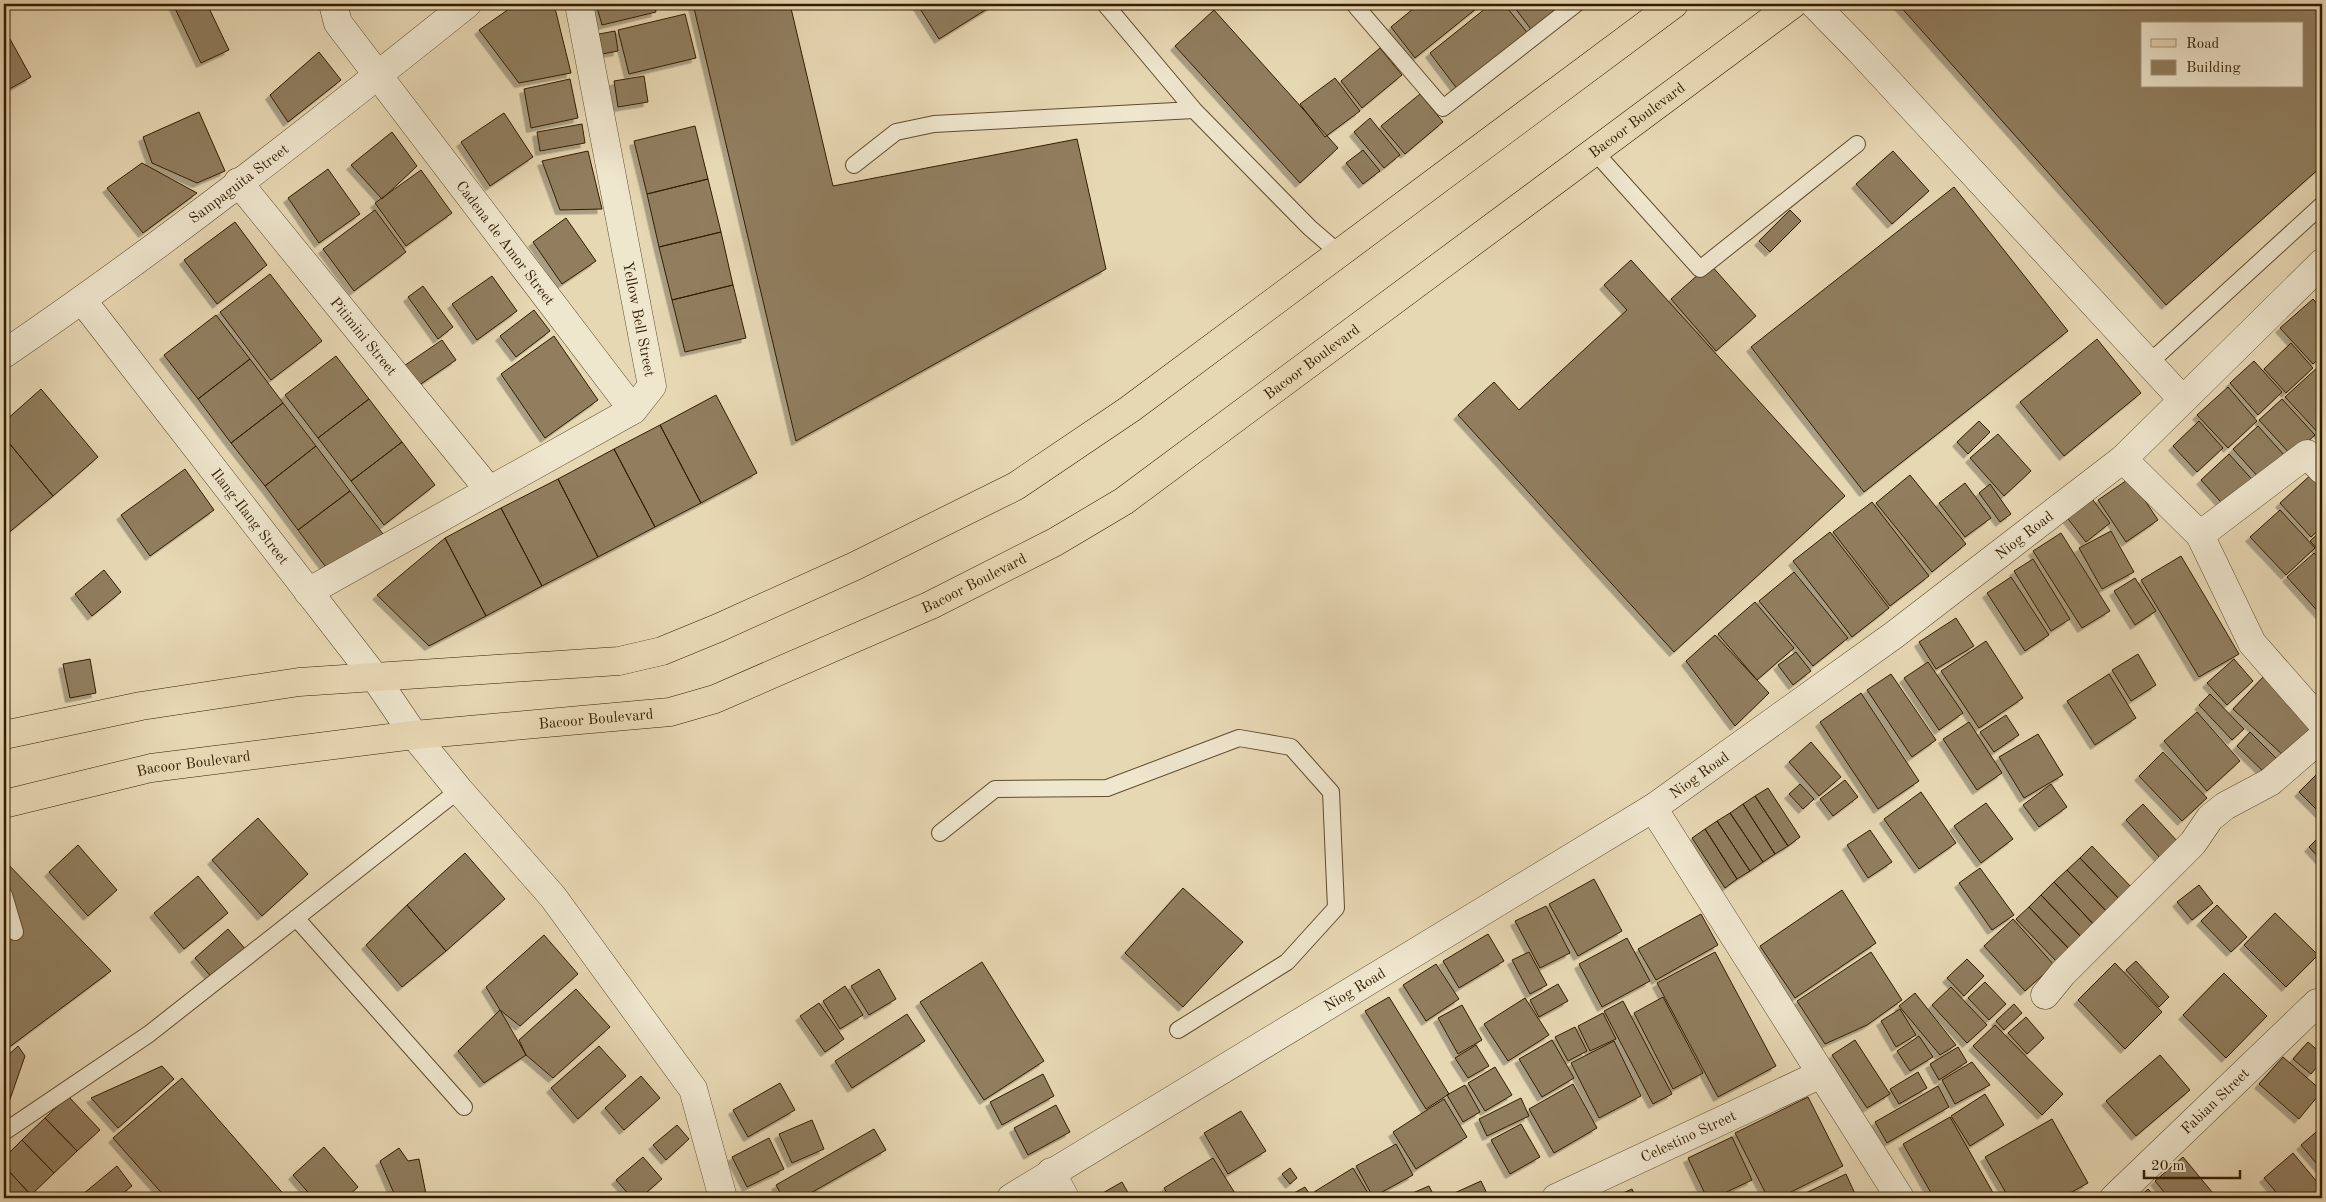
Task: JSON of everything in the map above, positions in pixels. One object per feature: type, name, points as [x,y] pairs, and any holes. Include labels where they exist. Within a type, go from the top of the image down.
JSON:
[{"type":"main road","points":[[4,735],[141,706],[299,682],[619,661],[662,651],[727,624],[855,566],[1016,486],[1130,409],[1674,4]]},
{"type":"main road","name":"Bacoor Boulevard","points":[[4,804],[151,768],[414,735],[670,712],[715,699],[866,635],[964,589],[1055,542],[1124,501],[1793,4]]},
{"type":"street","name":"Cadena de Amor Street","points":[[333,4],[338,24],[633,410]]},
{"type":"street","name":"Sampaguita Street","points":[[4,354],[82,300],[377,76],[467,4]]},
{"type":"street","name":"Yellow Bell Street","points":[[308,592],[633,410],[652,386],[579,4]]},
{"type":"street","points":[[1814,4],[1859,50],[2182,399]]},
{"type":"street","name":"Pitimini Street","points":[[238,182],[489,490]]},
{"type":"street","name":"Niog Road","points":[[1010,1198],[1653,808],[1894,635],[2123,459],[2322,263]]},
{"type":"street","name":"Ilang-Ilang Street","points":[[82,300],[374,676],[414,735],[553,898],[693,1089],[723,1198]]},
{"type":"street","points":[[2200,535],[2307,454],[2322,470]]},
{"type":"street","points":[[2123,459],[2200,535],[2252,642],[2322,723]]},
{"type":"street","points":[[2045,995],[2063,973],[2193,843],[2210,818],[2225,806],[2270,782],[2322,737]]},
{"type":"street","points":[[1653,808],[1900,1198]]},
{"type":"street","name":"Fabian Street","points":[[2114,1198],[2316,1003]]},
{"type":"street","name":"Celestino Street","points":[[1556,1198],[1821,1074]]},
{"type":"street","points":[[1051,1172],[1065,1198]]},
{"type":"lane","points":[[1105,4],[1194,110],[1310,228],[1339,253]]},
{"type":"lane","points":[[1354,4],[1443,108],[1576,4]]},
{"type":"lane","points":[[854,165],[896,132],[934,124],[1194,110]]},
{"type":"lane","points":[[1594,151],[1700,269],[1857,144]]},
{"type":"lane","points":[[2149,362],[2322,205]]},
{"type":"lane","points":[[940,833],[995,788],[1107,788],[1238,738],[1291,747],[1331,792],[1336,908],[1288,962],[1178,1030]]},
{"type":"lane","points":[[4,1132],[149,1034],[459,790]]},
{"type":"lane","points":[[4,895],[15,932]]},
{"type":"lane","points":[[296,918],[464,1107]]},
{"type":"building","points":[[173,4],[207,4],[229,50],[201,63]]},
{"type":"building","points":[[516,4],[554,4],[571,73],[519,83],[479,30]]},
{"type":"building","points":[[596,4],[654,4],[656,12],[602,25]]},
{"type":"building","points":[[693,4],[790,4],[833,186],[1077,139],[1106,269],[796,441]]},
{"type":"building","points":[[917,4],[995,4],[939,39]]},
{"type":"building","points":[[1419,4],[1482,4],[1415,58],[1391,27]]},
{"type":"building","points":[[1491,4],[1504,4],[1530,36],[1458,90],[1430,53]]},
{"type":"building","points":[[1512,4],[1571,4],[1533,32]]},
{"type":"building","points":[[1898,4],[2322,4],[2322,166],[2166,305]]},
{"type":"building","points":[[1214,10],[1338,148],[1300,183],[1175,46]]},
{"type":"building","points":[[685,14],[696,58],[629,74],[618,30]]},
{"type":"building","points":[[615,31],[618,51],[602,54],[599,34]]},
{"type":"building","points":[[10,39],[31,77],[4,92],[4,42]]},
{"type":"building","points":[[1380,48],[1402,75],[1362,108],[1341,81]]},
{"type":"building","points":[[319,52],[341,80],[288,122],[270,95]]},
{"type":"building","points":[[644,76],[648,102],[618,107],[614,81]]},
{"type":"building","points":[[1335,78],[1360,111],[1325,137],[1300,104]]},
{"type":"building","points":[[570,79],[578,118],[531,128],[524,89]]},
{"type":"building","points":[[1420,94],[1443,122],[1405,154],[1381,126]]},
{"type":"building","points":[[199,112],[225,171],[197,183],[152,163],[143,137]]},
{"type":"building","points":[[504,113],[533,157],[490,186],[461,142]]},
{"type":"building","points":[[1370,118],[1400,155],[1384,168],[1354,132]]},
{"type":"building","points":[[582,124],[585,143],[540,151],[537,132]]},
{"type":"building","points":[[695,126],[708,179],[647,194],[634,141]]},
{"type":"building","points":[[392,132],[417,166],[382,199],[351,165]]},
{"type":"building","points":[[1363,150],[1380,171],[1363,184],[1346,163]]},
{"type":"building","points":[[588,151],[602,209],[560,210],[542,161]]},
{"type":"building","points":[[1893,151],[1929,191],[1892,224],[1856,184]]},
{"type":"building","points":[[142,163],[197,193],[143,233],[107,188]]},
{"type":"building","points":[[328,169],[360,214],[319,243],[288,198]]},
{"type":"building","points":[[421,170],[452,213],[406,246],[375,203]]},
{"type":"building","points":[[708,179],[721,232],[659,247],[647,194]]},
{"type":"building","points":[[1954,187],[2068,331],[1864,492],[1751,347]]},
{"type":"building","points":[[375,210],[406,252],[354,291],[323,249]]},
{"type":"building","points":[[1790,210],[1801,221],[1770,252],[1759,241]]},
{"type":"building","points":[[566,218],[596,261],[562,284],[533,242]]},
{"type":"building","points":[[235,222],[267,265],[217,304],[184,260]]},
{"type":"building","points":[[721,232],[733,285],[672,300],[659,247]]},
{"type":"building","points":[[1631,260],[1845,496],[1674,652],[1458,415],[1494,382],[1519,410],[1627,310],[1604,285]]},
{"type":"building","points":[[1710,264],[1756,316],[1716,351],[1671,299]]},
{"type":"building","points":[[270,274],[322,341],[271,380],[220,312]]},
{"type":"building","points":[[492,276],[517,311],[477,340],[452,304]]},
{"type":"building","points":[[733,285],[746,338],[685,352],[672,300]]},
{"type":"building","points":[[423,286],[453,327],[438,339],[408,297]]},
{"type":"building","points":[[2313,299],[2322,309],[2322,356],[2313,364],[2280,328]]},
{"type":"building","points":[[534,310],[550,331],[516,357],[500,336]]},
{"type":"building","points":[[216,315],[250,359],[198,399],[164,355]]},
{"type":"building","points":[[554,336],[598,400],[545,438],[501,374]]},
{"type":"building","points":[[2097,339],[2141,393],[2064,456],[2020,402]]},
{"type":"building","points":[[442,340],[456,360],[415,388],[401,368]]},
{"type":"building","points":[[2291,343],[2313,368],[2286,393],[2264,369]]},
{"type":"building","points":[[336,356],[369,399],[318,438],[285,395]]},
{"type":"building","points":[[250,359],[283,403],[231,443],[198,399]]},
{"type":"building","points":[[2254,361],[2282,392],[2258,415],[2230,383]]},
{"type":"building","points":[[2318,367],[2322,372],[2322,437],[2285,397]]},
{"type":"building","points":[[2228,387],[2257,421],[2228,448],[2197,415]]},
{"type":"building","points":[[41,389],[98,457],[53,496],[4,437],[4,422]]},
{"type":"building","points":[[716,395],[757,473],[701,503],[660,425]]},
{"type":"building","points":[[369,399],[402,442],[351,481],[318,438]]},
{"type":"building","points":[[2282,399],[2315,435],[2292,456],[2259,420]]},
{"type":"building","points":[[283,403],[316,446],[265,486],[231,443]]},
{"type":"building","points":[[1979,421],[1990,432],[1968,454],[1957,442]]},
{"type":"building","points":[[2199,421],[2223,448],[2197,472],[2173,446]]},
{"type":"building","points":[[660,425],[701,503],[655,527],[614,449]]},
{"type":"building","points":[[2258,426],[2285,456],[2260,479],[2233,449]]},
{"type":"building","points":[[1998,434],[2031,471],[2004,496],[1970,458]]},
{"type":"building","points":[[4,437],[53,496],[7,534],[4,529]]},
{"type":"building","points":[[402,442],[435,485],[384,525],[351,481]]},
{"type":"building","points":[[316,446],[350,491],[298,530],[265,486]]},
{"type":"building","points":[[614,449],[655,527],[598,557],[558,479]]},
{"type":"building","points":[[2229,454],[2258,486],[2230,512],[2201,480]]},
{"type":"building","points":[[185,469],[214,510],[150,556],[121,515]]},
{"type":"building","points":[[2313,473],[2322,484],[2322,527],[2311,537],[2280,503]]},
{"type":"building","points":[[1910,475],[1966,544],[1932,572],[1876,503]]},
{"type":"building","points":[[2130,478],[2158,520],[2126,542],[2098,500]]},
{"type":"building","points":[[558,479],[598,557],[542,586],[501,508]]},
{"type":"building","points":[[1965,483],[1991,518],[1965,537],[1939,503]]},
{"type":"building","points":[[1990,484],[2011,514],[2000,522],[1979,493]]},
{"type":"building","points":[[350,491],[383,534],[331,574],[298,530]]},
{"type":"building","points":[[2090,496],[2110,523],[2086,542],[2065,515]]},
{"type":"building","points":[[1872,502],[1929,576],[1890,606],[1833,532]]},
{"type":"building","points":[[501,508],[542,586],[486,616],[445,538]]},
{"type":"building","points":[[2280,510],[2315,548],[2286,575],[2250,537]]},
{"type":"building","points":[[2322,530],[2322,554],[2310,541]]},
{"type":"building","points":[[2111,531],[2134,572],[2102,589],[2079,548]]},
{"type":"building","points":[[1830,532],[1889,608],[1852,637],[1793,561]]},
{"type":"building","points":[[2061,533],[2110,611],[2082,628],[2033,551]]},
{"type":"building","points":[[445,538],[486,616],[429,646],[377,595]]},
{"type":"building","points":[[2314,553],[2322,562],[2322,616],[2287,577]]},
{"type":"building","points":[[2181,556],[2239,654],[2199,677],[2141,580]]},
{"type":"building","points":[[2033,559],[2070,619],[2051,631],[2014,571]]},
{"type":"building","points":[[104,570],[121,592],[92,616],[75,594]]},
{"type":"building","points":[[1794,572],[1848,638],[1813,666],[1759,601]]},
{"type":"building","points":[[2011,577],[2049,635],[2025,651],[1987,593]]},
{"type":"building","points":[[2135,578],[2156,611],[2135,625],[2114,591]]},
{"type":"building","points":[[1755,602],[1794,648],[1757,680],[1718,634]]},
{"type":"building","points":[[1956,618],[1974,646],[1936,669],[1919,642]]},
{"type":"building","points":[[1715,635],[1769,693],[1735,726],[1686,661]]},
{"type":"building","points":[[1986,641],[2023,698],[1979,728],[1941,671]]},
{"type":"building","points":[[1796,652],[1811,671],[1793,685],[1778,665]]},
{"type":"building","points":[[2138,654],[2156,685],[2131,701],[2112,670]]},
{"type":"building","points":[[90,659],[96,693],[70,698],[63,664]]},
{"type":"building","points":[[2234,659],[2253,681],[2227,705],[2207,683]]},
{"type":"building","points":[[1928,662],[1963,713],[1939,730],[1904,678]]},
{"type":"building","points":[[1891,674],[1936,740],[1912,757],[1867,690]]},
{"type":"building","points":[[2109,674],[2136,718],[2095,745],[2067,701]]},
{"type":"building","points":[[2265,675],[2316,723],[2285,757],[2233,709]]},
{"type":"building","points":[[1861,693],[1919,781],[1878,809],[1820,722]]},
{"type":"building","points":[[2210,694],[2244,729],[2232,740],[2199,705]]},
{"type":"building","points":[[2197,712],[2240,761],[2207,791],[2164,741]]},
{"type":"building","points":[[2006,715],[2019,735],[1994,752],[1980,732]]},
{"type":"building","points":[[1969,722],[2002,773],[1977,790],[1943,739]]},
{"type":"building","points":[[2250,732],[2282,764],[2269,777],[2237,746]]},
{"type":"building","points":[[2038,734],[2063,775],[2024,798],[1999,757]]},
{"type":"building","points":[[1811,742],[1841,777],[1819,796],[1789,762]]},
{"type":"building","points":[[2163,752],[2207,798],[2182,821],[2139,776]]},
{"type":"building","points":[[2322,769],[2322,815],[2299,792]]},
{"type":"building","points":[[1845,780],[1858,797],[1833,816],[1820,799]]},
{"type":"building","points":[[1800,784],[1814,799],[1803,809],[1789,794]]},
{"type":"building","points":[[2051,784],[2067,807],[2039,827],[2023,805]]},
{"type":"building","points":[[1768,788],[1800,837],[1788,846],[1755,796]]},
{"type":"building","points":[[1921,792],[1956,843],[1919,869],[1884,819]]},
{"type":"building","points":[[1755,796],[1788,846],[1775,854],[1743,804]]},
{"type":"building","points":[[1986,803],[2013,839],[1981,863],[1954,826]]},
{"type":"building","points":[[1743,804],[1775,854],[1763,862],[1730,813]]},
{"type":"building","points":[[2143,804],[2178,842],[2160,858],[2126,820]]},
{"type":"building","points":[[1730,813],[1763,862],[1750,871],[1717,821]]},
{"type":"building","points":[[258,818],[308,874],[262,916],[212,860]]},
{"type":"building","points":[[1717,821],[1750,871],[1737,879],[1705,829]]},
{"type":"building","points":[[1705,829],[1737,879],[1725,888],[1692,838]]},
{"type":"building","points":[[1870,830],[1892,862],[1868,878],[1847,845]]},
{"type":"building","points":[[2322,834],[2322,861],[2309,847]]},
{"type":"building","points":[[78,845],[117,890],[88,916],[49,872]]},
{"type":"building","points":[[2092,846],[2134,890],[2122,902],[2080,858]]},
{"type":"building","points":[[465,853],[505,899],[446,951],[407,905]]},
{"type":"building","points":[[2080,858],[2122,902],[2109,914],[2067,870]]},
{"type":"building","points":[[4,860],[111,971],[4,1051]]},
{"type":"building","points":[[1980,868],[2014,915],[1992,930],[1959,883]]},
{"type":"building","points":[[2067,870],[2109,914],[2096,927],[2054,882]]},
{"type":"building","points":[[198,876],[228,913],[184,949],[154,913]]},
{"type":"building","points":[[1594,879],[1622,931],[1578,956],[1549,904]]},
{"type":"building","points":[[2054,882],[2096,927],[2083,939],[2041,895]]},
{"type":"building","points":[[2199,885],[2213,903],[2192,920],[2177,902]]},
{"type":"building","points":[[1183,888],[1243,942],[1183,1007],[1125,953]]},
{"type":"building","points":[[1842,890],[1876,943],[1795,998],[1760,946]]},
{"type":"building","points":[[2041,895],[2083,939],[2071,951],[2029,907]]},
{"type":"building","points":[[407,905],[446,951],[402,987],[366,945]]},
{"type":"building","points":[[2217,905],[2247,937],[2231,952],[2201,921]]},
{"type":"building","points":[[1546,906],[1570,953],[1540,968],[1515,921]]},
{"type":"building","points":[[2029,907],[2071,951],[2058,963],[2016,919]]},
{"type":"building","points":[[2275,913],[2318,955],[2286,987],[2244,945]]},
{"type":"building","points":[[1701,914],[1718,945],[1656,980],[1638,949]]},
{"type":"building","points":[[2013,919],[2054,965],[2025,991],[1984,946]]},
{"type":"building","points":[[228,929],[247,951],[214,980],[195,958]]},
{"type":"building","points":[[1488,934],[1504,961],[1459,988],[1443,961]]},
{"type":"building","points":[[544,935],[578,974],[520,1026],[500,1010],[486,987]]},
{"type":"building","points":[[1627,938],[1650,981],[1602,1007],[1579,964]]},
{"type":"building","points":[[1529,952],[1547,985],[1530,994],[1512,960]]},
{"type":"building","points":[[1715,952],[1776,1066],[1718,1097],[1657,983]]},
{"type":"building","points":[[1871,952],[1902,1000],[1867,1025],[1825,1044],[1797,1001]]},
{"type":"building","points":[[1967,959],[1984,976],[1964,996],[1947,978]]},
{"type":"building","points":[[2136,961],[2169,997],[2159,1007],[2126,970]]},
{"type":"building","points":[[982,962],[1044,1061],[984,1100],[920,1002]]},
{"type":"building","points":[[2115,963],[2162,1012],[2125,1049],[2078,1000]]},
{"type":"building","points":[[1436,964],[1459,999],[1426,1021],[1403,985]]},
{"type":"building","points":[[879,969],[896,999],[869,1015],[851,986]]},
{"type":"building","points":[[2224,973],[2267,1016],[2226,1058],[2183,1015]]},
{"type":"building","points":[[1985,982],[2006,1004],[1989,1020],[1968,998]]},
{"type":"building","points":[[1558,984],[1568,1001],[1539,1017],[1530,1000]]},
{"type":"building","points":[[845,986],[863,1015],[840,1029],[823,1001]]},
{"type":"building","points":[[1951,987],[1987,1025],[1967,1043],[1932,1005]]},
{"type":"building","points":[[576,989],[610,1027],[553,1078],[526,1055],[519,1040]]},
{"type":"building","points":[[1915,993],[1956,1045],[1940,1055],[1899,1006]]},
{"type":"building","points":[[1389,997],[1449,1094],[1426,1109],[1365,1011]]},
{"type":"building","points":[[1663,997],[1703,1073],[1673,1089],[1634,1013]]},
{"type":"building","points":[[1525,998],[1549,1035],[1508,1061],[1484,1024]]},
{"type":"building","points":[[1623,1001],[1672,1094],[1653,1104],[1604,1011]]},
{"type":"building","points":[[819,1003],[844,1039],[825,1052],[800,1016]]},
{"type":"building","points":[[2014,1004],[2022,1013],[2004,1030],[1996,1021]]},
{"type":"building","points":[[1462,1005],[1482,1040],[1458,1054],[1438,1018]]},
{"type":"building","points":[[1900,1009],[1916,1035],[1896,1047],[1881,1021]]},
{"type":"building","points":[[500,1010],[526,1055],[484,1083],[458,1051]]},
{"type":"building","points":[[1603,1013],[1616,1039],[1590,1051],[1578,1026]]},
{"type":"building","points":[[907,1014],[925,1041],[852,1088],[835,1061]]},
{"type":"building","points":[[2026,1017],[2044,1038],[2027,1054],[2008,1033]]},
{"type":"building","points":[[1995,1025],[2063,1094],[2042,1115],[1973,1046]]},
{"type":"building","points":[[1575,1027],[1587,1051],[1568,1061],[1555,1037]]},
{"type":"building","points":[[1919,1036],[1933,1057],[1910,1071],[1897,1051]]},
{"type":"building","points":[[1552,1040],[1574,1078],[1542,1097],[1519,1059]]},
{"type":"building","points":[[1855,1040],[1890,1094],[1867,1108],[1832,1055]]},
{"type":"building","points":[[1614,1041],[1641,1096],[1599,1118],[1571,1063]]},
{"type":"building","points":[[2308,1042],[2322,1054],[2322,1061],[2311,1074],[2293,1059]]},
{"type":"building","points":[[1476,1045],[1489,1066],[1468,1078],[1455,1058]]},
{"type":"building","points":[[18,1046],[25,1056],[8,1105],[4,1109],[4,1059]]},
{"type":"building","points":[[599,1046],[626,1076],[578,1119],[551,1088]]},
{"type":"building","points":[[1958,1047],[1967,1062],[1939,1080],[1930,1064]]},
{"type":"building","points":[[2160,1055],[2190,1090],[2136,1136],[2106,1101]]},
{"type":"building","points":[[2283,1057],[2322,1091],[2299,1119],[2259,1084]]},
{"type":"building","points":[[1972,1062],[1990,1085],[1955,1104],[1942,1080]]},
{"type":"building","points":[[162,1066],[174,1079],[118,1128],[91,1098]]},
{"type":"building","points":[[1495,1067],[1512,1095],[1485,1111],[1468,1083]]},
{"type":"building","points":[[1918,1072],[1927,1088],[1899,1104],[1890,1089]]},
{"type":"building","points":[[1043,1074],[1054,1096],[1002,1125],[990,1102]]},
{"type":"building","points":[[641,1076],[660,1098],[624,1130],[605,1108]]},
{"type":"building","points":[[182,1078],[287,1198],[166,1198],[113,1138]]},
{"type":"building","points":[[780,1083],[795,1110],[748,1137],[733,1110]]},
{"type":"building","points":[[1573,1084],[1597,1128],[1554,1153],[1529,1109]]},
{"type":"building","points":[[1465,1085],[1480,1112],[1463,1122],[1447,1095]]},
{"type":"building","points":[[1938,1086],[1949,1107],[1887,1143],[1875,1122]]},
{"type":"building","points":[[1985,1094],[2004,1125],[1970,1146],[1951,1116]]},
{"type":"building","points":[[68,1096],[100,1130],[77,1151],[45,1118]]},
{"type":"building","points":[[1808,1097],[1843,1166],[1779,1198],[1768,1198],[1735,1133]]},
{"type":"building","points":[[1521,1098],[1529,1116],[1487,1136],[1479,1119]]},
{"type":"building","points":[[1444,1099],[1467,1137],[1416,1169],[1393,1132]]},
{"type":"building","points":[[1056,1105],[1070,1132],[1028,1155],[1014,1128]]},
{"type":"building","points":[[1241,1111],[1266,1151],[1228,1174],[1204,1133]]},
{"type":"building","points":[[1950,1117],[1996,1198],[1934,1198],[1903,1144]]},
{"type":"building","points":[[45,1118],[77,1151],[54,1173],[22,1140]]},
{"type":"building","points":[[2052,1119],[2088,1183],[2061,1198],[2009,1198],[1985,1157]]},
{"type":"building","points":[[812,1120],[824,1149],[792,1163],[779,1134]]},
{"type":"building","points":[[1521,1124],[1540,1157],[1510,1174],[1491,1140]]},
{"type":"building","points":[[677,1125],[689,1139],[666,1160],[653,1145]]},
{"type":"building","points":[[2322,1127],[2322,1170],[2301,1145]]},
{"type":"building","points":[[874,1129],[886,1150],[802,1198],[783,1198],[776,1185]]},
{"type":"building","points":[[1732,1137],[1752,1180],[1714,1198],[1707,1198],[1688,1158]]},
{"type":"building","points":[[769,1138],[784,1169],[747,1187],[732,1157]]},
{"type":"building","points":[[22,1140],[54,1173],[31,1195],[4,1166],[4,1158]]},
{"type":"building","points":[[1396,1144],[1413,1175],[1373,1197],[1356,1166]]},
{"type":"building","points":[[324,1147],[358,1187],[346,1198],[313,1198],[293,1175]]},
{"type":"building","points":[[399,1148],[408,1161],[419,1159],[426,1194],[414,1198],[396,1198],[380,1161]]},
{"type":"building","points":[[2293,1153],[2322,1188],[2322,1198],[2281,1198],[2264,1178]]},
{"type":"building","points":[[643,1157],[662,1179],[640,1198],[632,1198],[616,1180]]},
{"type":"building","points":[[2183,1157],[2217,1198],[2169,1198],[2155,1181]]},
{"type":"building","points":[[1213,1158],[1238,1198],[1170,1198],[1164,1188]]},
{"type":"building","points":[[4,1166],[31,1195],[28,1198],[4,1198]]},
{"type":"building","points":[[117,1166],[132,1186],[117,1198],[86,1198],[83,1194]]},
{"type":"building","points":[[1290,1168],[1297,1178],[1290,1184],[1282,1174]]},
{"type":"building","points":[[1353,1168],[1371,1198],[1317,1198],[1314,1192]]},
{"type":"building","points":[[1846,1174],[1857,1198],[1795,1198]]},
{"type":"building","points":[[1481,1181],[1489,1198],[1451,1198],[1450,1195]]},
{"type":"building","points":[[1122,1182],[1131,1198],[1094,1198]]},
{"type":"building","points":[[1429,1186],[1435,1198],[1401,1198]]},
{"type":"building","points":[[1305,1187],[1312,1198],[1285,1198]]},
{"type":"building","points":[[1632,1189],[1636,1198],[1612,1198]]},
{"type":"building","points":[[2148,1189],[2156,1198],[2138,1198]]}]
